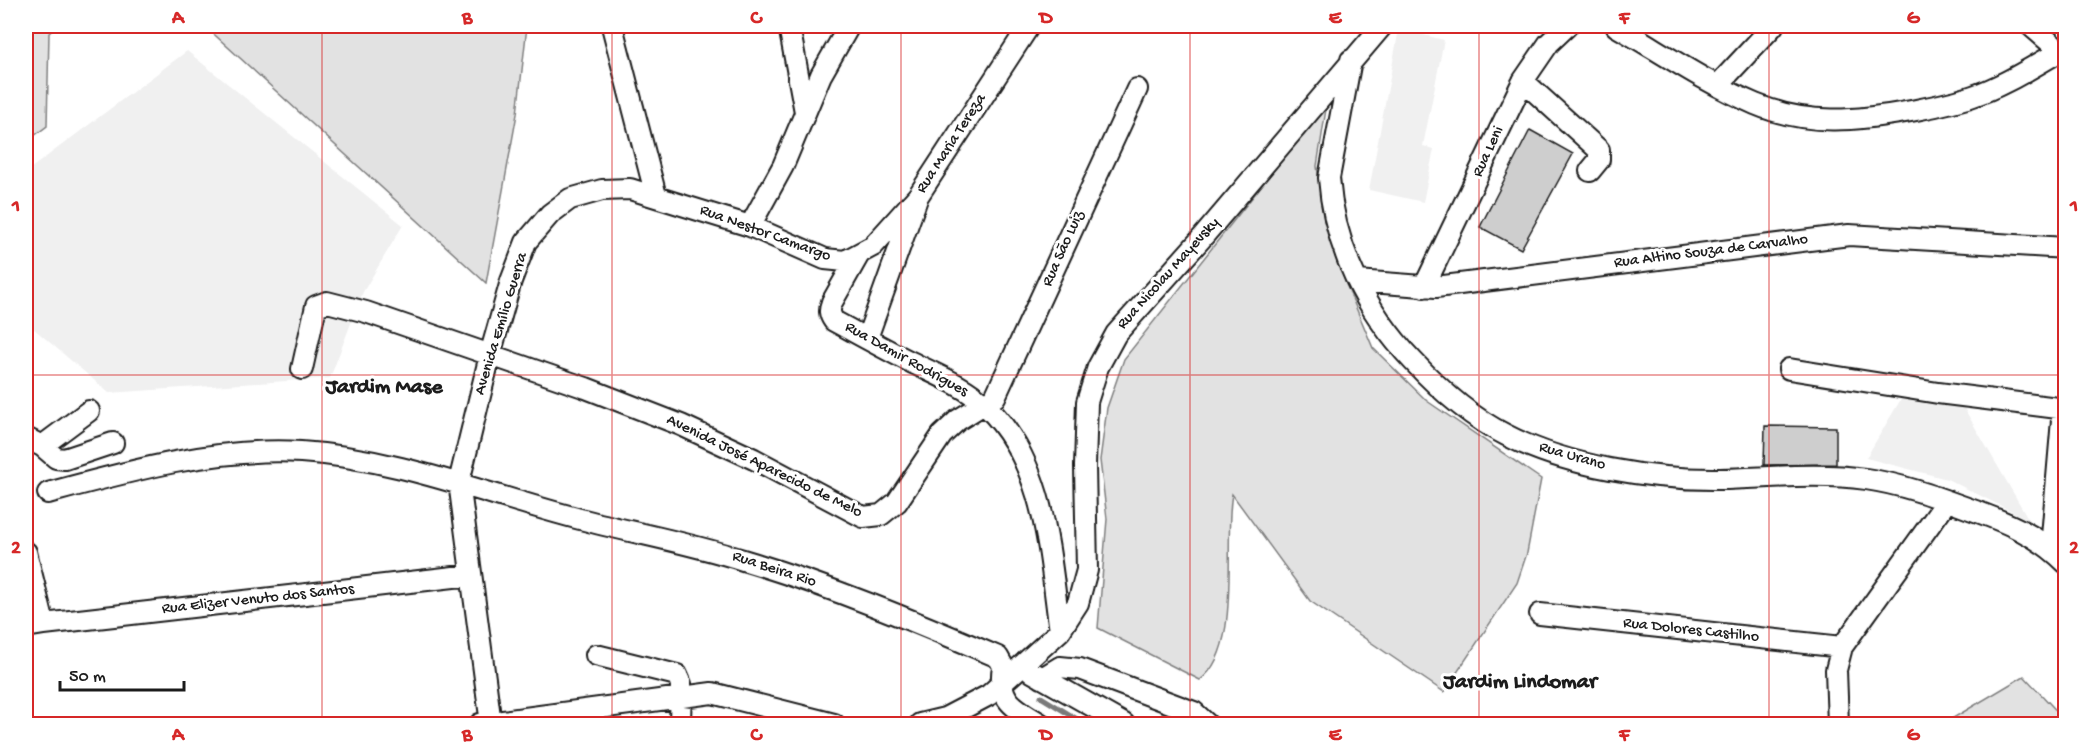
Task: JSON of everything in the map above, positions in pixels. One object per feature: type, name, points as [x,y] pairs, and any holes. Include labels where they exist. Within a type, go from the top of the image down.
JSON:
[{"type":"street","points":[[612,26],[656,196]]},
{"type":"street","points":[[789,26],[805,112]]},
{"type":"street","points":[[750,226],[783,166],[821,75],[849,26]]},
{"type":"street","name":"Rua Maria Tereza","points":[[867,338],[918,196],[1029,26]]},
{"type":"street","name":"Rua Nicolau Mayevsky","points":[[920,724],[947,721],[989,695],[1019,665],[1060,631],[1078,603],[1087,570],[1085,466],[1088,402],[1098,367],[1116,334],[1137,307],[1201,239],[1382,26]]},
{"type":"street","name":"Rua Leni","points":[[1424,286],[1523,81],[1549,43],[1567,26]]},
{"type":"street","points":[[1616,26],[1718,85],[1756,104],[1793,116],[1824,121],[1853,121],[1972,96],[2035,67],[2063,50],[2031,26]]},
{"type":"street","points":[[1718,85],[1773,26]]},
{"type":"street","name":"Rua Urano","points":[[1351,60],[1329,178],[1330,195],[1357,281],[1377,320],[1433,382],[1466,410],[1506,436],[1561,457],[1616,470],[1690,477],[1822,476],[1866,479],[1908,488],[2016,527],[2051,548],[2066,563]]},
{"type":"street","points":[[1523,81],[1599,150],[1599,160],[1590,171]]},
{"type":"street","name":"Rua São Luiz","points":[[985,405],[995,397],[1003,383],[1137,89]]},
{"type":"street","name":"Avenida Emílio Guerra","points":[[459,482],[490,355],[511,281],[526,242],[550,214],[570,199],[602,190],[630,189],[656,196]]},
{"type":"street","name":"Rua Nestor Camargo","points":[[656,196],[750,226],[825,259],[845,261],[858,256]]},
{"type":"street","points":[[858,256],[873,246],[918,196]]},
{"type":"street","name":"Rua Altino Souza de Carvalho","points":[[1357,281],[1424,286],[1462,284],[1849,236],[2066,248]]},
{"type":"street","name":"Rua Damir Rodrigues","points":[[858,256],[829,311],[834,321],[944,378],[985,405],[1013,440],[1032,475],[1047,535],[1060,631]]},
{"type":"street","name":"Avenida José Aparecido de Melo","points":[[302,369],[316,306],[327,302],[366,312],[681,425],[754,459],[863,517],[881,515],[897,502],[942,435],[958,420],[985,405]]},
{"type":"street","points":[[1789,369],[1938,393],[2064,409],[2051,548]]},
{"type":"street","points":[[89,411],[34,442],[56,458],[65,459],[113,443]]},
{"type":"street","points":[[48,493],[126,472],[233,454],[299,452],[366,458],[459,482],[487,724],[712,693],[834,724]]},
{"type":"street","name":"Rua Beira Rio","points":[[459,482],[579,519],[742,559],[834,590],[998,657],[1003,666],[1000,684]]},
{"type":"street","points":[[1838,724],[1836,670],[1842,647],[1947,501]]},
{"type":"street","points":[[26,552],[35,626]]},
{"type":"street","name":"Rua Elizer Venuto dos Santos","points":[[35,626],[471,575]]},
{"type":"street","name":"Rua Dolores Castilho","points":[[1540,614],[1842,647]]},
{"type":"street","points":[[596,655],[677,675],[681,684],[680,724]]},
{"type":"street","points":[[1019,665],[1124,724]]},
{"type":"street","points":[[1042,678],[1060,667],[1080,669],[1194,712],[1207,724]]},
{"type":"street","points":[[1000,684],[1007,698],[1041,724]]},
{"type":"shaded area","points":[[26,26],[57,26],[49,33],[47,126],[26,142]]},
{"type":"shaded area","points":[[98,26],[167,26],[159,29],[133,31]]},
{"type":"shaded area","points":[[205,26],[527,26],[517,114],[486,283]]},
{"type":"shaded area","points":[[1399,29],[1444,40],[1423,146],[1434,149],[1423,202],[1369,190]]},
{"type":"shaded area","points":[[187,51],[403,225],[363,292],[330,378],[109,393],[26,322],[26,172]]},
{"type":"shaded area","points":[[1327,103],[1317,166],[1324,220],[1346,284],[1373,348],[1427,401],[1541,479],[1527,553],[1517,583],[1444,692],[1310,601],[1232,494],[1227,620],[1222,645],[1213,665],[1200,680],[1098,628],[1107,519],[1100,460],[1107,408],[1124,359]]},
{"type":"shaded area","points":[[1901,399],[1961,403],[2029,520],[1947,479],[1866,458]]},
{"type":"shaded area","points":[[2024,676],[2065,720],[2065,724],[1943,724]]},
{"type":"building","points":[[1530,130],[1573,154],[1521,249],[1480,227]]},
{"type":"building","points":[[1765,426],[1836,427],[1836,464],[1764,465]]},
{"type":"waterway","points":[[1041,697],[1085,724]]},
{"type":"district","name":"Jardim Mase","points":[[384,388]]},
{"type":"district","name":"Jardim Lindomar","points":[[1520,683]]}]
